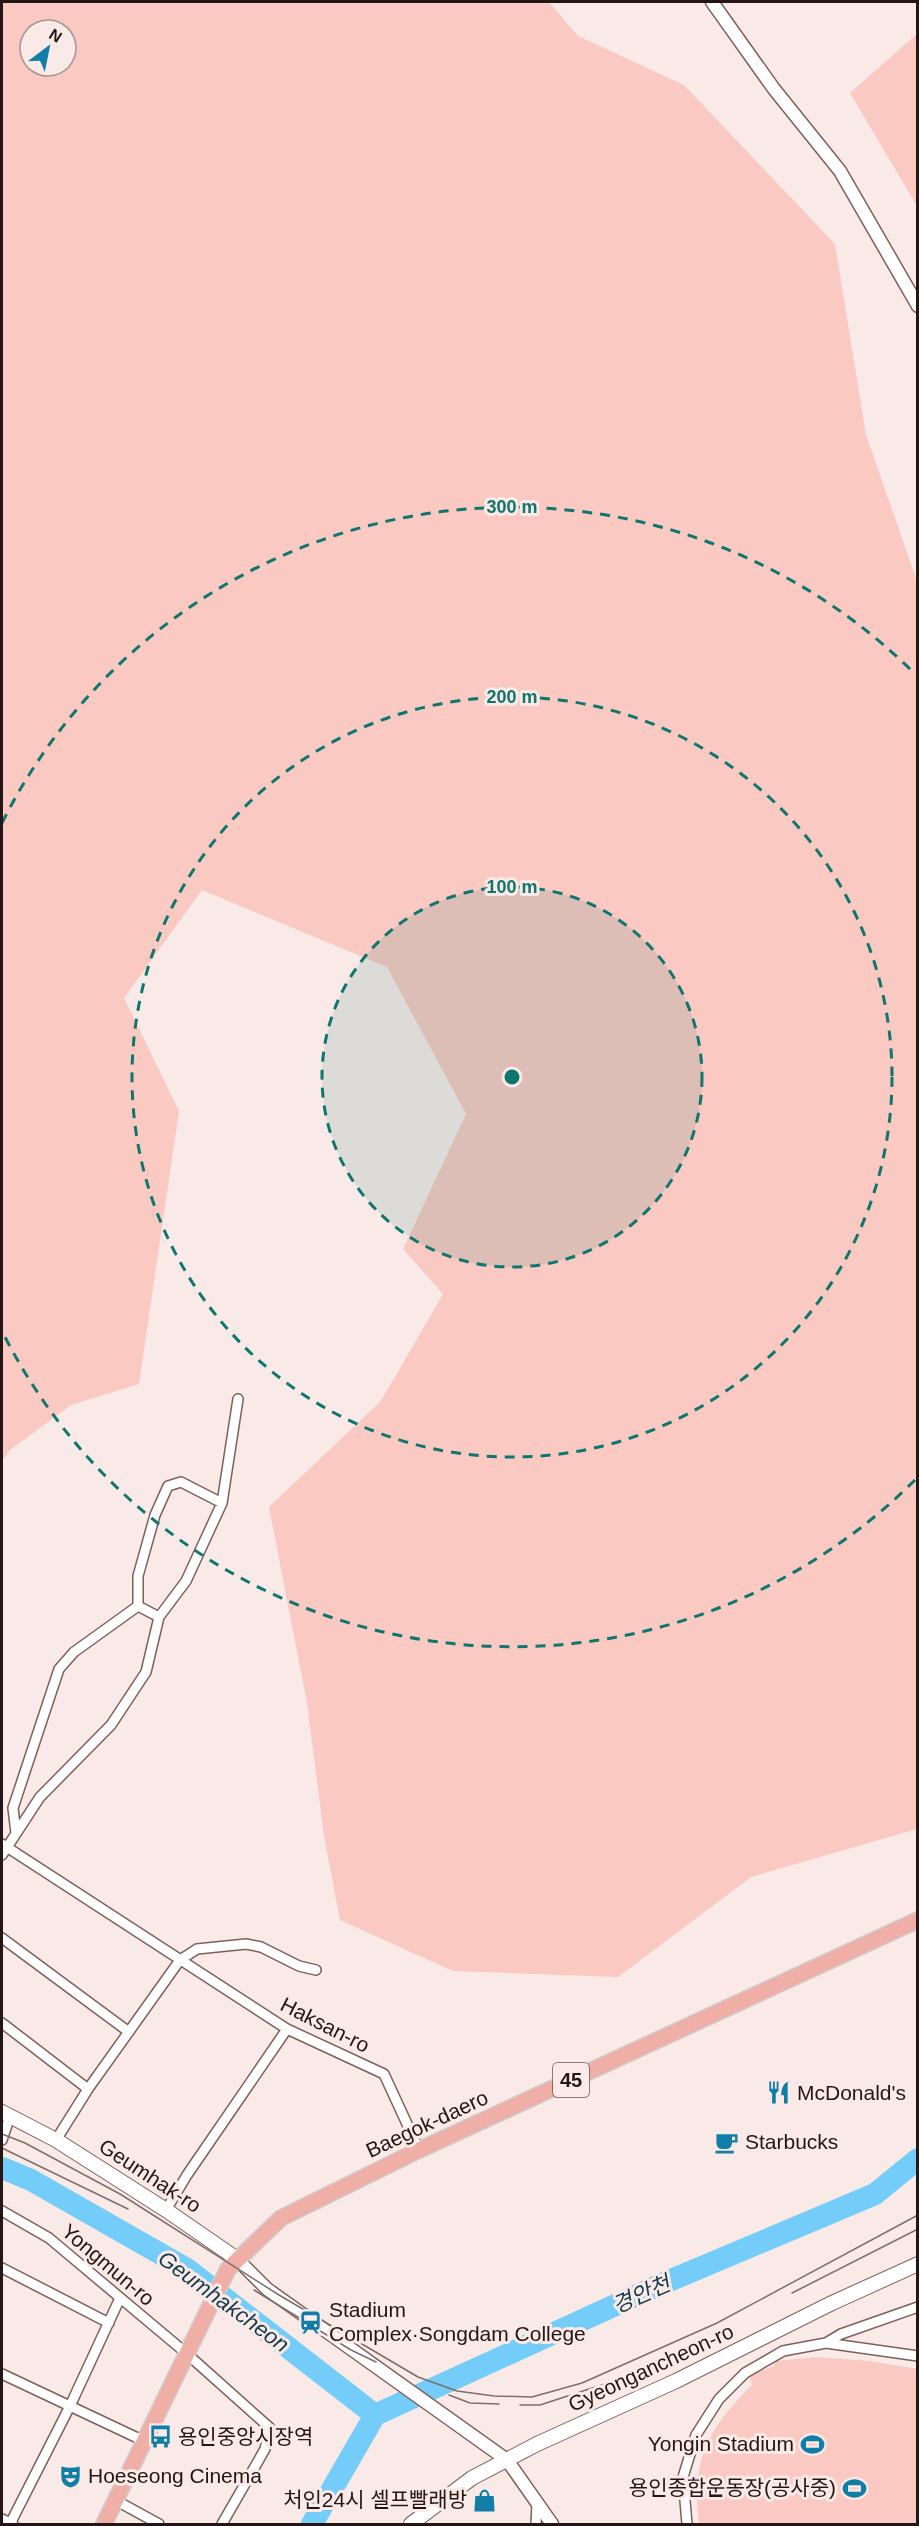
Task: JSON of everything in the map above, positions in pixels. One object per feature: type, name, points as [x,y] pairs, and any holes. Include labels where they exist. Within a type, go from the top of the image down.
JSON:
[{"type":"main road","name":"Baegok-daero","points":[[104,2524],[203,2317],[233,2264],[281,2218],[419,2150],[918,1920]]},
{"type":"main road","name":"Geumhak-ro","points":[[6,2114],[56,2140],[166,2210],[233,2264]]},
{"type":"main road","name":"Gyeongancheon-ro","points":[[411,2524],[472,2478],[507,2460],[676,2382],[832,2303],[917,2266]]},
{"type":"street","points":[[712,2],[774,89],[840,171],[918,306]]},
{"type":"street","points":[[3,1849],[40,1797],[111,1725],[146,1672],[159,1617],[186,1581],[222,1503],[238,1399]]},
{"type":"street","points":[[138,1606],[138,1576],[155,1515],[168,1486],[181,1482],[222,1503]]},
{"type":"street","points":[[138,1606],[159,1617]]},
{"type":"street","points":[[16,1833],[13,1808],[59,1669],[74,1652],[138,1606]]},
{"type":"street","name":"Haksan-ro","points":[[3,1849],[287,2029],[384,2074],[419,2150]]},
{"type":"street","points":[[2,1938],[129,2032]]},
{"type":"street","name":"Haksan-ro","points":[[180,1960],[197,1949],[246,1944],[261,1947],[299,1966],[316,1970]]},
{"type":"street","points":[[56,2140],[87,2089],[180,1960]]},
{"type":"street","points":[[2,2023],[87,2089]]},
{"type":"street","points":[[166,2210],[187,2175],[287,2029]]},
{"type":"street","points":[[2,2140],[6,2114]]},
{"type":"street","name":"Yongmun-ro","points":[[2,2211],[49,2238],[186,2353],[270,2428],[265,2450],[222,2524]]},
{"type":"street","name":"Geumhak-ro","points":[[233,2264],[507,2460]]},
{"type":"street","points":[[2,2268],[109,2323]]},
{"type":"street","points":[[9,2523],[70,2406],[120,2298]]},
{"type":"street","points":[[826,2343],[841,2334],[918,2307]]},
{"type":"street","points":[[687,2524],[683,2477],[696,2435],[719,2399],[745,2373],[783,2351],[826,2343],[918,2356]]},
{"type":"street","points":[[2,2374],[144,2441]]},
{"type":"street","points":[[507,2460],[552,2524]]},
{"type":"street","points":[[115,2500],[159,2524]]},
{"type":"street","points":[[536,2524],[537,2504]]},
{"type":"shaded area","points":[[2,2],[549,2],[578,36],[684,85],[835,244],[866,435],[918,584],[917,1829],[751,1877],[618,1977],[453,1971],[340,1920],[324,1836],[307,1703],[269,1507],[381,1401],[443,1294],[403,1249],[466,1114],[387,967],[202,890],[124,998],[179,1111],[139,1384],[71,1405],[10,1450],[2,1461]]},
{"type":"shaded area","points":[[917,34],[917,206],[850,93]]},
{"type":"shaded area","name":"Yongin Stadium","points":[[816,2357],[870,2361],[917,2369],[917,2524],[699,2524],[697,2501],[700,2464],[713,2432],[736,2401],[752,2385],[749,2376],[774,2366],[775,2361]]},
{"type":"waterway","name":"경안천","points":[[312,2524],[375,2415],[657,2286],[875,2194],[918,2159]]},
{"type":"waterway","name":"Geumhakcheon","points":[[2,2168],[31,2180],[187,2269],[375,2415]]},
{"type":"tram line","points":[[2,2134],[25,2143],[120,2194],[279,2295],[418,2377],[457,2391],[494,2396],[532,2397],[582,2383],[717,2323],[918,2215]]},
{"type":"tram line","points":[[2,2148],[128,2209]]},
{"type":"tram line","points":[[792,2293],[918,2229]]},
{"type":"tram line","points":[[254,2290],[351,2350],[376,2362]]},
{"type":"tram line","points":[[520,2405],[540,2405],[626,2377],[696,2342]]},
{"type":"tram line","points":[[449,2395],[470,2403],[499,2404]]},
{"type":"place","name":"McDonald's","points":[[779,2093]]},
{"type":"place","name":"Starbucks","points":[[727,2142]]},
{"type":"place","name":"Stadium Complex·Songdam College","points":[[311,2322]]},
{"type":"place","name":"용인중앙시장역","points":[[160,2437]]},
{"type":"place","name":"Yongin Stadium","points":[[812,2444]]},
{"type":"place","name":"Hoeseong Cinema","points":[[70,2476]]},
{"type":"place","name":"용인종합운동장(공사중)","points":[[854,2488]]},
{"type":"place","name":"처인24시 셀프빨래방","points":[[485,2500]]}]
